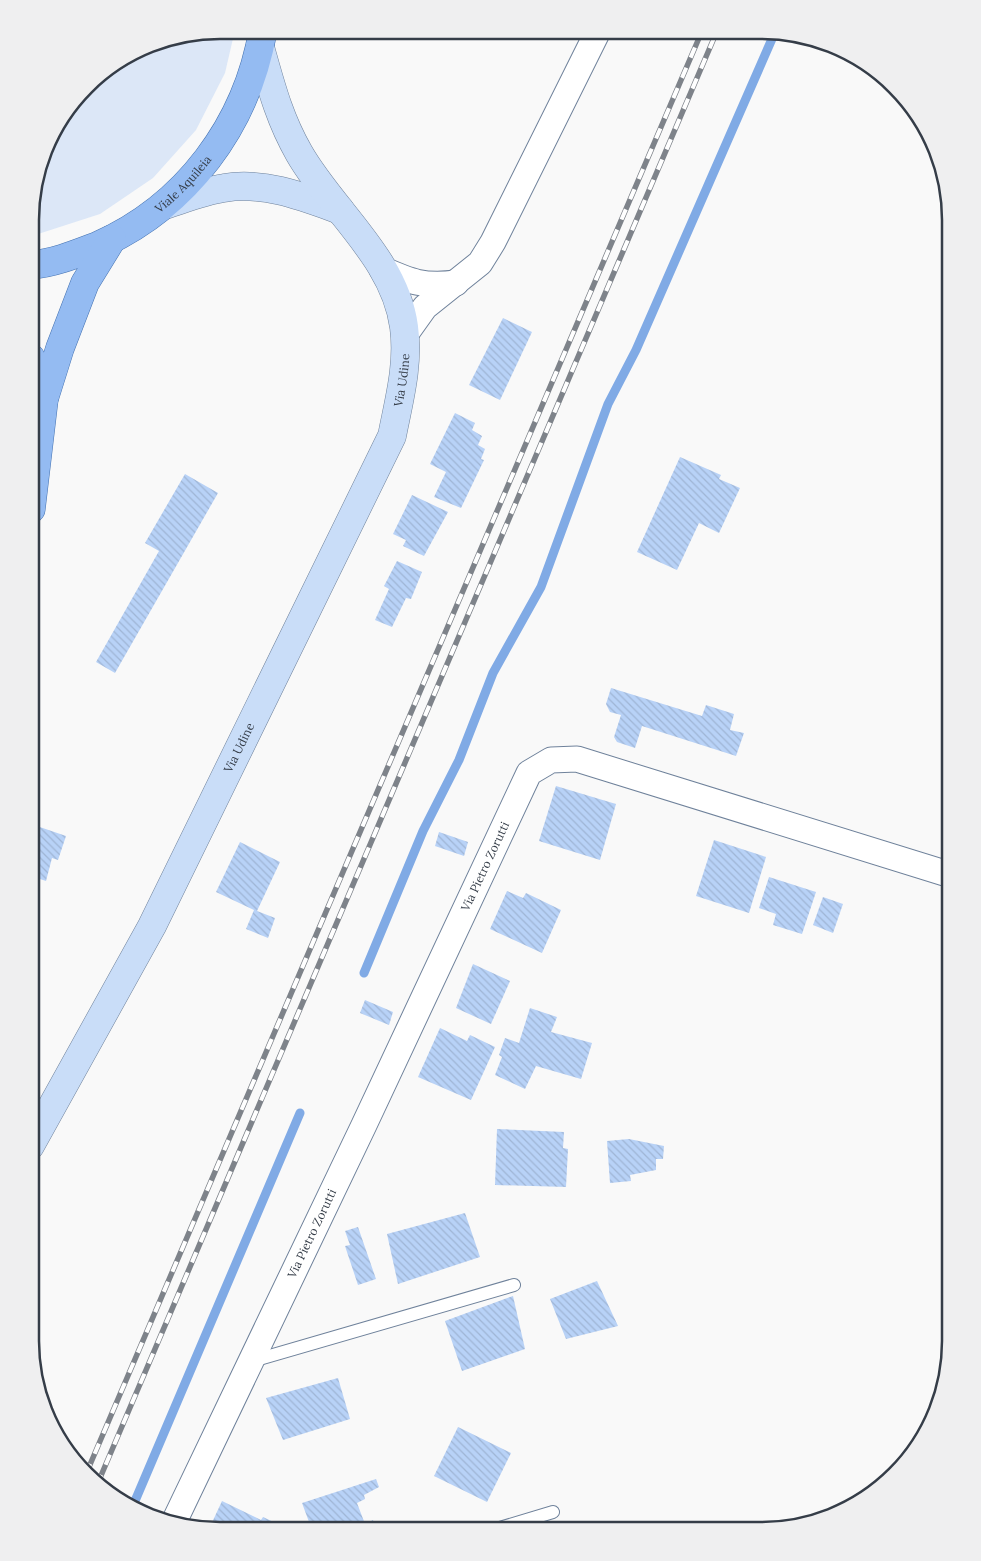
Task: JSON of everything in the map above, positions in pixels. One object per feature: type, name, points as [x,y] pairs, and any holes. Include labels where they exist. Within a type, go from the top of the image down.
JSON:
[{"type":"main road","name":"Viale Aquileia","points":[[39,263],[74,255],[112,239],[165,205],[193,178],[226,134],[252,77],[261,39]]},
{"type":"main road","name":"Via Udine","points":[[39,1130],[152,926],[392,436],[404,376],[404,335],[393,287],[300,155],[276,108],[261,39]]},
{"type":"main road","points":[[165,205],[225,187],[267,188],[297,195],[340,210]]},
{"type":"main road","points":[[39,441],[44,399],[60,348],[85,283],[112,239]]},
{"type":"main road","points":[[39,383],[44,399]]},
{"type":"street","name":"Via Udine","points":[[404,335],[425,307],[480,263],[493,242],[594,39]]},
{"type":"street","points":[[382,269],[414,283],[435,286],[456,283]]},
{"type":"street","name":"Via Pietro Zorutti","points":[[176,1517],[529,774],[551,760],[578,758],[942,872]]},
{"type":"lane","points":[[252,1361],[514,1285]]},
{"type":"lane","points":[[520,1522],[553,1512]]},
{"type":"shaded area","points":[[208,39],[233,39],[225,73],[196,130],[153,178],[100,214],[39,234],[40,196],[48,161],[57,140],[76,109],[109,76],[140,57],[161,48],[184,42]]},
{"type":"building","points":[[503,318],[532,332],[500,400],[469,385]]},
{"type":"building","points":[[455,413],[475,423],[472,430],[482,436],[478,445],[485,449],[481,459],[484,460],[461,508],[434,497],[446,472],[430,464]]},
{"type":"building","points":[[680,457],[721,475],[719,479],[740,488],[719,533],[699,523],[677,570],[637,552]]},
{"type":"building","points":[[185,474],[218,493],[115,673],[96,662],[159,551],[145,543]]},
{"type":"building","points":[[412,495],[448,512],[424,556],[403,546],[406,540],[393,534]]},
{"type":"building","points":[[397,561],[422,572],[411,599],[406,598],[392,627],[375,620],[389,589],[384,586]]},
{"type":"building","points":[[611,688],[702,716],[706,705],[734,714],[730,730],[744,733],[736,756],[642,726],[635,748],[617,742],[614,737],[621,715],[610,712],[606,704]]},
{"type":"building","points":[[556,786],[616,804],[600,860],[539,841]]},
{"type":"building","points":[[39,827],[66,836],[58,860],[52,858],[46,881],[39,879]]},
{"type":"building","points":[[439,832],[468,842],[464,856],[435,846]]},
{"type":"building","points":[[714,840],[766,857],[749,913],[696,896]]},
{"type":"building","points":[[240,842],[280,862],[257,911],[275,918],[268,938],[246,929],[254,910],[216,892]]},
{"type":"building","points":[[769,877],[816,892],[802,934],[773,925],[776,914],[759,908]]},
{"type":"building","points":[[507,891],[523,898],[526,893],[561,910],[542,953],[490,929]]},
{"type":"building","points":[[823,897],[843,904],[833,933],[813,925]]},
{"type":"building","points":[[473,964],[510,981],[491,1024],[456,1008]]},
{"type":"building","points":[[365,1000],[393,1012],[389,1025],[360,1013]]},
{"type":"building","points":[[530,1008],[557,1017],[551,1032],[592,1043],[581,1079],[536,1066],[525,1089],[495,1075],[502,1057],[499,1055],[505,1038],[519,1043]]},
{"type":"building","points":[[440,1028],[467,1041],[470,1035],[495,1047],[471,1100],[418,1077]]},
{"type":"building","points":[[497,1129],[564,1132],[563,1148],[568,1149],[566,1187],[495,1185]]},
{"type":"building","points":[[629,1139],[664,1146],[663,1159],[656,1159],[656,1170],[630,1175],[631,1181],[610,1183],[607,1141]]},
{"type":"building","points":[[465,1213],[480,1257],[398,1284],[387,1234]]},
{"type":"building","points":[[358,1227],[376,1279],[358,1285],[345,1246],[350,1245],[345,1231]]},
{"type":"building","points":[[597,1281],[618,1326],[566,1339],[550,1299]]},
{"type":"building","points":[[513,1296],[525,1349],[462,1371],[445,1321]]},
{"type":"building","points":[[338,1378],[350,1419],[283,1440],[266,1398]]},
{"type":"building","points":[[458,1427],[511,1453],[487,1502],[434,1476]]},
{"type":"building","points":[[376,1479],[379,1487],[364,1495],[365,1499],[357,1503],[364,1522],[309,1522],[302,1503]]},
{"type":"building","points":[[222,1501],[261,1520],[263,1517],[274,1522],[219,1522],[212,1522]]},
{"type":"waterway","points":[[364,973],[423,831],[459,760],[493,673],[541,587],[608,404],[636,350],[772,39]]},
{"type":"waterway","points":[[135,1501],[300,1113]]},
{"type":"railway","points":[[89,1466],[699,39]]},
{"type":"railway","points":[[100,1477],[714,39]]}]
